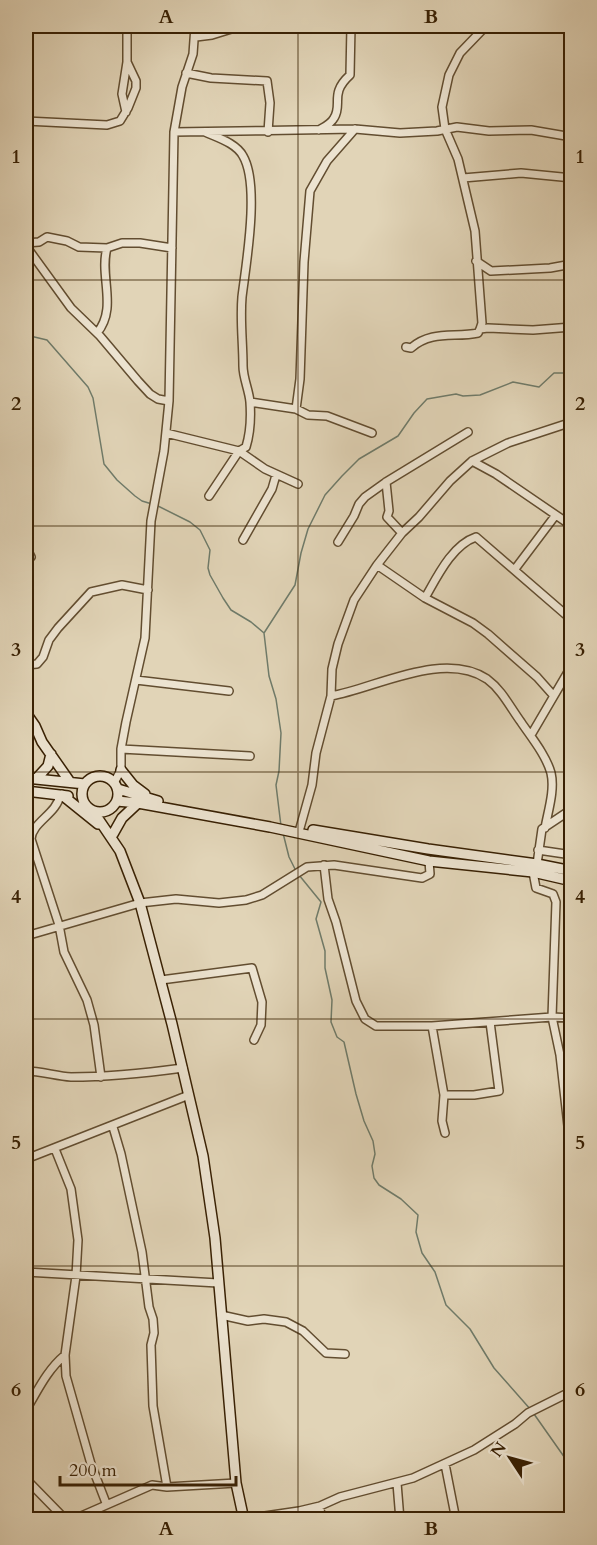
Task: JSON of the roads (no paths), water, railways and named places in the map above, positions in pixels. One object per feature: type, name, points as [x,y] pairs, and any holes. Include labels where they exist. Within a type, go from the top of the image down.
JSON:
[{"type":"main road","points":[[26,713],[42,742],[77,783]]},
{"type":"main road","points":[[40,735],[48,740],[82,791],[87,807],[93,811],[112,836],[120,851],[140,903],[161,980],[208,1178],[236,1483],[244,1519]]},
{"type":"main road","points":[[36,779],[48,766],[51,754]]},
{"type":"main road","points":[[121,770],[133,785],[155,800]]},
{"type":"main road","points":[[26,778],[77,783],[97,776],[106,777],[117,785],[155,800],[299,829],[535,868],[572,881]]},
{"type":"main road","points":[[93,811],[101,813],[109,810],[117,801],[117,785]]},
{"type":"main road","points":[[26,791],[83,799]]},
{"type":"main road","points":[[61,795],[112,836]]},
{"type":"main road","points":[[117,801],[272,824]]},
{"type":"main road","points":[[112,836],[122,818],[138,803]]},
{"type":"main road","points":[[109,810],[112,836]]},
{"type":"main road","points":[[299,829],[429,861],[572,872]]},
{"type":"street","points":[[126,112],[122,94],[127,62],[127,26]]},
{"type":"street","points":[[117,785],[121,770],[121,749],[145,638],[151,521],[169,401],[174,132],[186,73],[193,54],[195,26]]},
{"type":"street","points":[[196,37],[212,35],[241,26]]},
{"type":"street","points":[[319,130],[334,118],[336,97],[342,82],[350,75],[351,26]]},
{"type":"street","points":[[406,347],[411,348],[430,336],[445,334],[463,336],[478,333],[483,327],[476,261],[476,231],[463,178],[445,129],[442,107],[450,75],[460,53],[486,26]]},
{"type":"street","points":[[26,121],[107,125],[118,123],[134,97],[136,81],[127,62]]},
{"type":"street","points":[[186,73],[211,78],[267,81],[270,103],[268,132]]},
{"type":"street","points":[[174,132],[355,129],[400,132],[457,127],[489,131],[531,130],[572,137]]},
{"type":"street","points":[[296,409],[300,379],[304,262],[310,191],[327,161],[355,129]]},
{"type":"street","points":[[205,132],[226,141],[244,157],[247,168],[250,222],[242,316],[243,371],[250,402],[248,441],[246,447],[239,451],[209,496]]},
{"type":"street","points":[[463,178],[521,173],[572,178]]},
{"type":"street","points":[[169,401],[158,399],[150,394],[97,333],[71,308],[26,244],[39,242],[47,237],[67,241],[79,247],[107,248],[122,243],[172,244]]},
{"type":"street","points":[[97,333],[108,314],[105,263],[107,248]]},
{"type":"street","points":[[476,261],[491,271],[550,268],[572,264]]},
{"type":"street","points":[[483,327],[533,330],[572,327]]},
{"type":"street","points":[[250,402],[296,409],[308,415],[336,419],[372,434]]},
{"type":"street","points":[[299,829],[312,785],[324,718],[332,696],[332,669],[347,618],[354,600],[377,565],[402,533],[450,481],[472,461],[508,443],[572,422]]},
{"type":"street","points":[[338,542],[365,497],[468,432]]},
{"type":"street","points":[[166,433],[239,451],[276,475],[298,484]]},
{"type":"street","points":[[472,461],[496,474],[572,526]]},
{"type":"street","points":[[243,540],[272,489],[276,475]]},
{"type":"street","points":[[386,482],[389,511],[387,517],[402,533]]},
{"type":"street","points":[[515,569],[555,516]]},
{"type":"street","points":[[425,598],[445,565],[458,550],[473,537],[479,537],[572,620]]},
{"type":"street","points":[[26,547],[31,556],[26,562]]},
{"type":"street","points":[[377,565],[425,598],[473,623],[488,634],[537,677],[553,695]]},
{"type":"street","points":[[26,665],[37,664],[58,628],[91,592],[122,585],[148,590]]},
{"type":"street","points":[[531,735],[553,695],[569,679],[572,665]]},
{"type":"street","points":[[332,696],[422,670],[444,669],[470,672],[486,679],[501,692],[531,735],[551,773],[552,788],[545,828]]},
{"type":"street","points":[[136,680],[230,691]]},
{"type":"street","points":[[121,749],[250,756]]},
{"type":"street","points":[[61,795],[59,804],[34,830],[31,839],[59,925],[64,952],[87,1000],[92,1017],[101,1077]]},
{"type":"street","points":[[572,809],[542,829],[535,868],[536,888],[553,894],[556,902],[552,1017],[560,1055],[568,1126],[572,1138]]},
{"type":"street","points":[[538,850],[572,855]]},
{"type":"street","points":[[26,936],[140,903],[176,899],[219,903],[246,900],[262,895],[307,867],[324,865],[360,867],[422,878],[430,873],[429,861]]},
{"type":"street","points":[[324,865],[328,899],[361,1014],[376,1026],[432,1026],[552,1017],[572,1018]]},
{"type":"street","points":[[161,980],[252,968],[261,1002],[261,1025],[254,1040]]},
{"type":"street","points":[[444,1095],[474,1095],[499,1091],[490,1022]]},
{"type":"street","points":[[432,1026],[444,1095],[442,1121],[445,1133]]},
{"type":"street","points":[[26,1071],[43,1071],[57,1076],[101,1077],[183,1068]]},
{"type":"street","points":[[26,1159],[189,1095]]},
{"type":"street","points":[[113,1126],[142,1252],[154,1326],[151,1345],[153,1406],[166,1487]]},
{"type":"street","points":[[55,1149],[71,1189],[78,1240],[76,1276],[65,1355],[69,1386],[91,1464],[106,1503]]},
{"type":"street","points":[[26,1272],[218,1283]]},
{"type":"street","points":[[221,1315],[248,1321],[286,1322],[303,1330],[326,1353],[345,1354]]},
{"type":"street","points":[[26,1410],[42,1381],[65,1355]]},
{"type":"street","points":[[244,1519],[273,1516],[320,1506],[340,1497],[413,1478],[474,1450],[504,1432],[528,1413],[572,1391]]},
{"type":"street","points":[[445,1464],[456,1520]]},
{"type":"street","points":[[26,1479],[66,1520]]},
{"type":"street","points":[[72,1520],[106,1503],[152,1485],[166,1487],[236,1483]]},
{"type":"street","points":[[397,1483],[400,1520]]},
{"type":"street","points":[[320,1506],[321,1520]]},
{"type":"waterway","points":[[26,335],[47,340],[88,387],[93,398],[104,464],[135,496],[152,504]]},
{"type":"waterway","points":[[264,633],[295,585],[308,529],[325,495],[359,459],[398,436],[427,399],[456,394],[480,395],[513,382],[539,387],[554,373],[572,373]]},
{"type":"waterway","points":[[156,505],[190,522],[200,530],[210,550],[208,568],[210,575],[223,598],[231,610],[264,633],[269,676],[276,699],[281,733],[276,785],[281,826]]},
{"type":"waterway","points":[[283,833],[289,857],[296,871]]},
{"type":"waterway","points":[[299,875],[321,902],[316,919],[325,951],[325,968],[332,1000],[331,1022],[337,1037],[344,1042],[356,1094],[373,1141],[374,1178],[379,1185],[401,1199],[418,1215],[416,1232],[422,1253],[435,1272],[446,1305],[470,1329],[494,1368],[531,1410]]},
{"type":"waterway","points":[[534,1414],[572,1468]]}]
